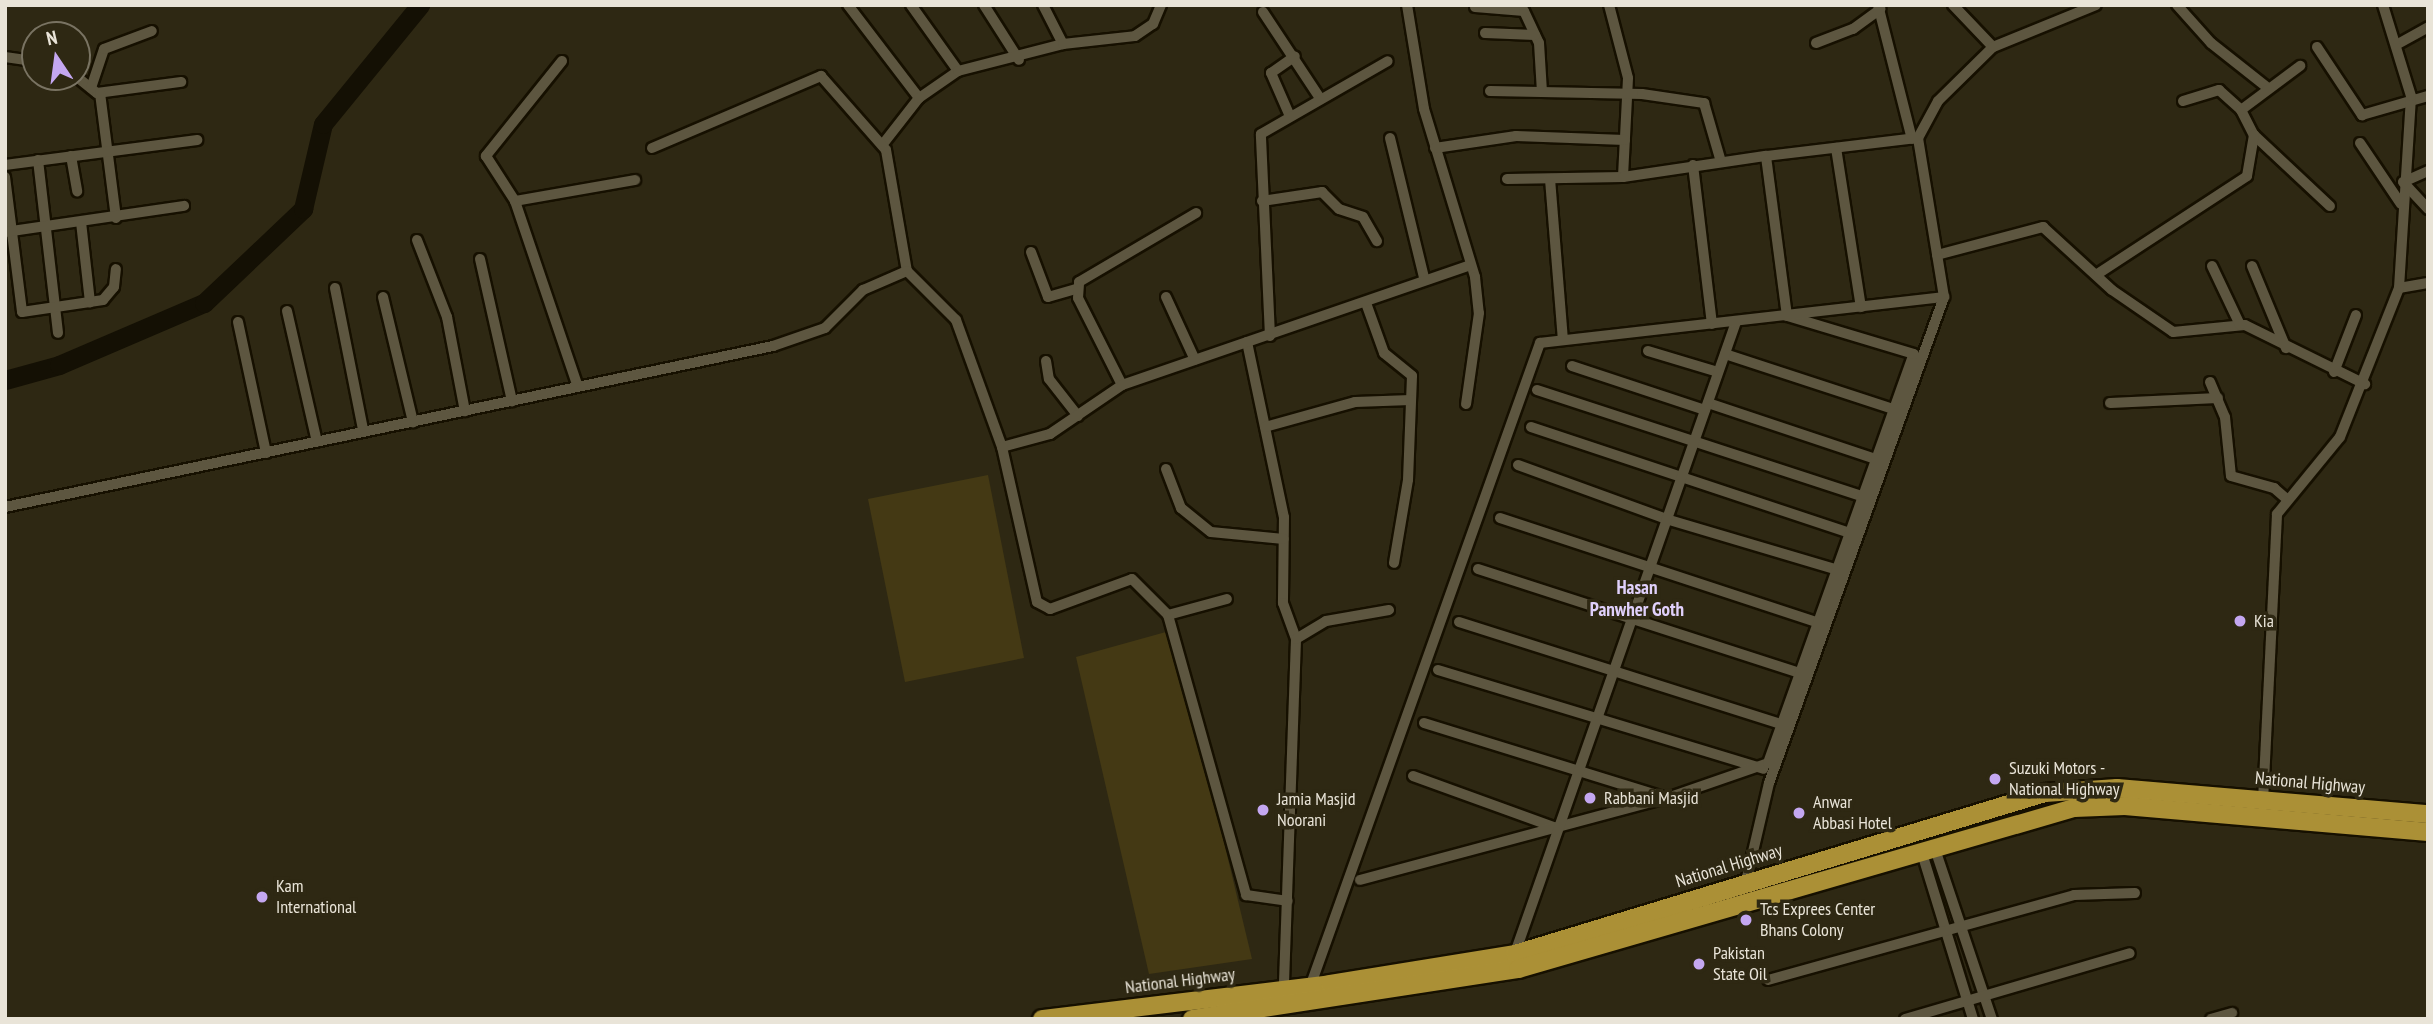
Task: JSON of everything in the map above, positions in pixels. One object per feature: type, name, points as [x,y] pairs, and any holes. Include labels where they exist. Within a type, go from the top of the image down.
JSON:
[{"type":"highway","name":"National Highway","points":[[1042,1019],[1284,990],[1515,954],[2045,793],[2118,788],[2428,814]]},
{"type":"highway","points":[[1192,1019],[1227,1016],[1518,969],[2025,818],[2125,806],[2428,832]]},
{"type":"street","points":[[848,5],[919,98]]},
{"type":"street","points":[[911,5],[958,71]]},
{"type":"street","points":[[984,5],[1019,60]]},
{"type":"street","points":[[1043,5],[1063,44]]},
{"type":"street","points":[[883,144],[919,98],[958,71],[1019,60],[1063,44],[1135,36],[1153,24],[1161,5]]},
{"type":"street","points":[[1406,5],[1435,148],[1470,265],[1479,313],[1466,404]]},
{"type":"street","points":[[1609,5],[1627,94],[1623,177]]},
{"type":"street","points":[[1953,5],[1993,47]]},
{"type":"street","points":[[1915,139],[1937,101],[1993,47],[2096,5]]},
{"type":"street","points":[[2177,5],[2211,43],[2268,88]]},
{"type":"street","points":[[2263,801],[2273,538],[2277,513],[2340,437],[2365,384],[2399,288],[2401,205],[2411,96],[2383,5]]},
{"type":"street","points":[[1475,7],[1522,9],[1535,35],[1542,92]]},
{"type":"street","points":[[1746,882],[1769,783],[1944,297],[1915,139],[1879,7],[1853,29],[1816,43]]},
{"type":"street","points":[[1263,12],[1295,56],[1320,98]]},
{"type":"street","points":[[2396,45],[2428,27]]},
{"type":"street","points":[[116,218],[96,90],[104,49],[152,31]]},
{"type":"street","points":[[1485,33],[1535,35]]},
{"type":"street","points":[[2318,47],[2362,115],[2411,96],[2428,96]]},
{"type":"street","points":[[1289,114],[1271,73],[1295,56]]},
{"type":"street","points":[[562,61],[486,156],[515,201],[578,387]]},
{"type":"street","points":[[1270,336],[1261,134],[1289,114],[1388,61]]},
{"type":"street","points":[[2241,110],[2300,65]]},
{"type":"street","points":[[652,148],[817,75],[883,144],[907,271],[956,320],[1002,447],[1042,608],[1132,579],[1168,615],[1246,895],[1288,901]]},
{"type":"street","points":[[91,87],[96,90],[181,82]]},
{"type":"street","points":[[2183,101],[2209,88],[2241,110],[2254,135],[2330,206]]},
{"type":"street","points":[[1490,90],[1627,94],[1704,103],[1721,162]]},
{"type":"street","points":[[2099,273],[2247,176],[2254,135]]},
{"type":"street","points":[[1435,148],[1516,136],[1625,140]]},
{"type":"street","points":[[1390,138],[1424,278]]},
{"type":"street","points":[[1507,179],[1623,177],[1693,165],[1915,139]]},
{"type":"street","points":[[5,164],[197,140]]},
{"type":"street","points":[[2360,143],[2401,205]]},
{"type":"street","points":[[1836,148],[1861,307]]},
{"type":"street","points":[[71,156],[77,191]]},
{"type":"street","points":[[1766,156],[1787,316]]},
{"type":"street","points":[[38,160],[58,333]]},
{"type":"street","points":[[1693,165],[1712,324]]},
{"type":"street","points":[[2403,182],[2428,171]]},
{"type":"street","points":[[5,177],[9,232],[22,312],[90,302],[109,296],[116,269]]},
{"type":"street","points":[[1550,179],[1563,339]]},
{"type":"street","points":[[515,201],[635,180]]},
{"type":"street","points":[[2403,182],[2428,209]]},
{"type":"street","points":[[1262,201],[1322,192],[1339,209],[1363,217],[1377,241]]},
{"type":"street","points":[[9,232],[184,206]]},
{"type":"street","points":[[1031,252],[1048,297],[1076,289],[1196,214]]},
{"type":"street","points":[[81,222],[90,302]]},
{"type":"street","points":[[1937,255],[2043,227],[2099,273],[2112,290],[2173,332],[2240,325],[2334,372],[2365,384]]},
{"type":"street","points":[[416,240],[447,317],[465,411]]},
{"type":"street","points":[[480,259],[512,401]]},
{"type":"street","points":[[1002,447],[1050,434],[1122,385],[1366,303],[1424,278],[1470,265]]},
{"type":"street","points":[[2212,266],[2240,325]]},
{"type":"street","points":[[2252,266],[2286,349]]},
{"type":"street","points":[[5,507],[578,387],[805,336],[825,328],[863,290],[907,271]]},
{"type":"street","points":[[2399,288],[2428,283]]},
{"type":"street","points":[[335,288],[363,430]]},
{"type":"street","points":[[1076,289],[1122,385]]},
{"type":"street","points":[[383,297],[413,422]]},
{"type":"street","points":[[1166,297],[1195,360]]},
{"type":"street","points":[[1310,986],[1538,347],[1563,339],[1944,297]]},
{"type":"street","points":[[1366,303],[1384,353],[1410,371],[1411,400],[1394,563]]},
{"type":"street","points":[[287,311],[317,442]]},
{"type":"street","points":[[2334,372],[2356,315]]},
{"type":"street","points":[[1360,880],[1558,828],[1764,769],[1783,725],[1914,355],[1787,316]]},
{"type":"street","points":[[238,322],[266,453]]},
{"type":"street","points":[[1515,954],[1577,769],[1736,322]]},
{"type":"street","points":[[1247,342],[1284,539],[1283,603],[1296,639],[1284,990]]},
{"type":"street","points":[[1648,351],[1718,372]]},
{"type":"street","points":[[1725,354],[1896,410]]},
{"type":"street","points":[[1046,361],[1049,379],[1078,416]]},
{"type":"street","points":[[1572,366],[1878,460]]},
{"type":"street","points":[[2210,382],[2218,398],[2231,476],[2274,488],[2288,500]]},
{"type":"street","points":[[1537,390],[1864,497]]},
{"type":"street","points":[[2110,403],[2218,398]]},
{"type":"street","points":[[1265,427],[1355,402],[1411,400]]},
{"type":"street","points":[[1531,427],[1850,533]]},
{"type":"street","points":[[1518,465],[1666,519],[1838,570]]},
{"type":"street","points":[[1166,469],[1181,508],[1211,532],[1284,539]]},
{"type":"street","points":[[1500,518],[1819,623]]},
{"type":"street","points":[[1478,569],[1800,674]]},
{"type":"street","points":[[1168,615],[1227,599]]},
{"type":"street","points":[[1296,639],[1326,621],[1389,610]]},
{"type":"street","points":[[1459,622],[1615,668],[1783,725]]},
{"type":"street","points":[[1438,670],[1595,720],[1764,769]]},
{"type":"street","points":[[1424,723],[1667,798]]},
{"type":"street","points":[[1413,776],[1558,828]]},
{"type":"street","points":[[1928,848],[1959,922],[1992,1019]]},
{"type":"street","points":[[1928,848],[1946,928],[1973,1019]]},
{"type":"street","points":[[1769,980],[1959,922],[2074,895],[2135,893]]},
{"type":"street","points":[[1905,1019],[2130,953]]},
{"type":"street","points":[[2211,1019],[2232,1013]]},
{"type":"shaded area","points":[[988,475],[1024,658],[905,682],[868,499]]},
{"type":"shaded area","points":[[1173,630],[1252,959],[1149,974],[1076,657]]},
{"type":"waterway","points":[[5,380],[59,365],[204,303],[303,209],[323,124],[420,5]]},
{"type":"place","name":"Kia","points":[[2240,621]]},
{"type":"place","name":"Suzuki Motors - National Highway","points":[[1995,779]]},
{"type":"place","name":"Rabbani Masjid","points":[[1590,798]]},
{"type":"place","name":"Jamia Masjid Noorani","points":[[1263,810]]},
{"type":"place","name":"Anwar Abbasi Hotel","points":[[1799,813]]},
{"type":"place","name":"Kam International","points":[[262,897]]},
{"type":"place","name":"Tcs Exprees Center Bhans Colony","points":[[1746,920]]},
{"type":"place","name":"Pakistan State Oil","points":[[1699,964]]},
{"type":"district","name":"Hasan Panwher Goth","points":[[1637,599]]}]
